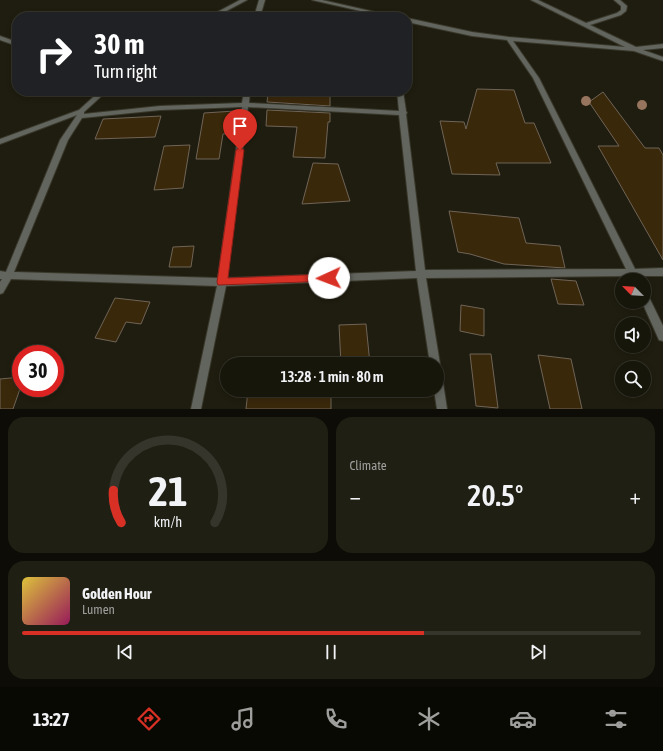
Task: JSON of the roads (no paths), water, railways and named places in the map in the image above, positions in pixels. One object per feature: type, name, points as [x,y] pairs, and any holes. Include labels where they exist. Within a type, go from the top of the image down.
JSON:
[{"type":"street","points":[[221,12],[244,0]]},
{"type":"street","points":[[258,12],[262,0]]},
{"type":"street","points":[[315,0],[369,12]]},
{"type":"street","points":[[534,0],[635,49],[663,59]]},
{"type":"street","points":[[586,25],[619,14],[624,10],[624,6],[617,0]]},
{"type":"street","points":[[412,21],[472,34],[509,39],[635,49],[663,46]]},
{"type":"street","points":[[0,38],[12,42]]},
{"type":"street","points":[[509,39],[536,78],[634,273]]},
{"type":"street","points":[[0,290],[5,274],[64,140],[81,113],[99,96]]},
{"type":"street","points":[[196,409],[222,282],[247,96]]},
{"type":"street","points":[[401,96],[421,274],[434,357]]},
{"type":"street","points":[[0,142],[81,113],[246,105],[404,113]]},
{"type":"street","points":[[651,274],[663,272]]},
{"type":"street","points":[[5,274],[222,282],[421,274],[615,276]]},
{"type":"street","points":[[650,309],[663,337]]},
{"type":"street","points":[[440,397],[442,409]]}]
